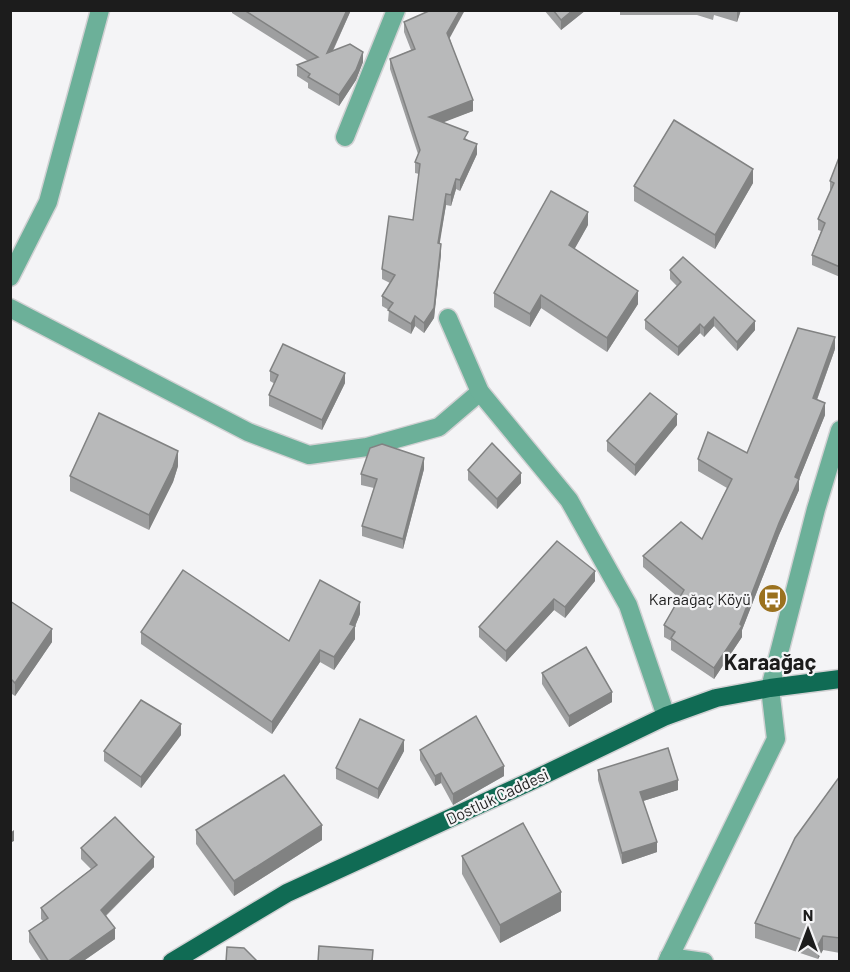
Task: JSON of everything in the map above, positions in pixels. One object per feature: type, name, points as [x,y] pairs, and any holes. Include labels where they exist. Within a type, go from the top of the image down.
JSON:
[{"type":"main road","name":"Dostluk Caddesi","points":[[171,962],[286,893],[529,782],[666,716],[716,698],[840,679]]},
{"type":"street","points":[[10,277],[48,202],[100,10]]},
{"type":"street","points":[[345,137],[396,10]]},
{"type":"street","points":[[10,308],[248,432],[309,455],[367,447],[439,428],[480,392]]},
{"type":"street","points":[[448,318],[480,392],[569,500],[628,605],[666,716]]},
{"type":"street","points":[[704,962],[668,959],[776,739],[770,688],[816,509],[840,430]]},
{"type":"building","points":[[244,10],[347,10],[327,53],[350,44],[363,52],[356,70],[339,95],[308,77],[310,74],[297,65],[318,57]]},
{"type":"building","points":[[431,10],[460,10],[447,33],[473,100],[429,117],[468,132],[464,139],[477,144],[460,180],[456,179],[451,195],[446,194],[438,243],[441,244],[434,308],[424,323],[415,316],[411,324],[388,310],[393,303],[382,296],[395,275],[382,269],[389,216],[413,220],[420,164],[415,162],[420,150],[390,59],[415,49],[404,22]]},
{"type":"building","points":[[553,10],[573,10],[561,20]]},
{"type":"building","points":[[674,120],[753,169],[715,235],[634,186]]},
{"type":"building","points":[[840,155],[840,267],[812,255],[825,223],[818,219],[834,183],[830,181]]},
{"type":"building","points":[[551,191],[588,212],[569,245],[638,291],[607,338],[541,295],[530,314],[494,293]]},
{"type":"building","points":[[683,257],[755,321],[737,342],[714,317],[704,328],[700,324],[678,347],[645,320],[681,282],[670,270]]},
{"type":"building","points":[[798,328],[835,337],[813,398],[825,403],[795,477],[799,479],[779,523],[740,624],[742,626],[714,668],[671,638],[675,632],[664,625],[684,590],[643,556],[681,522],[702,539],[732,479],[698,459],[708,432],[747,453]]},
{"type":"building","points":[[283,344],[345,373],[322,420],[269,395],[278,375],[270,371]]},
{"type":"building","points":[[650,393],[677,414],[635,465],[607,441]]},
{"type":"building","points":[[99,413],[178,451],[173,467],[149,515],[70,476]]},
{"type":"building","points":[[492,443],[521,473],[497,499],[468,470]]},
{"type":"building","points":[[382,444],[424,458],[403,539],[362,526],[377,479],[361,474],[370,448]]},
{"type":"building","points":[[557,541],[595,571],[565,607],[554,599],[506,651],[479,627]]},
{"type":"building","points":[[183,570],[289,641],[320,580],[360,602],[350,624],[355,626],[334,657],[320,650],[272,722],[141,632]]},
{"type":"building","points":[[10,601],[52,629],[15,683],[12,680],[10,682]]},
{"type":"building","points":[[586,647],[612,692],[569,716],[542,673]]},
{"type":"building","points":[[141,700],[181,724],[141,777],[104,751]]},
{"type":"building","points":[[476,716],[504,766],[453,794],[441,773],[435,776],[420,750]]},
{"type":"building","points":[[360,719],[404,740],[378,789],[336,768]]},
{"type":"building","points":[[668,748],[678,780],[640,792],[657,842],[622,853],[598,770]]},
{"type":"building","points":[[284,775],[322,825],[234,881],[196,830]]},
{"type":"building","points":[[840,776],[840,938],[823,936],[818,945],[755,923],[795,838]]},
{"type":"building","points":[[115,817],[154,857],[101,910],[115,928],[67,962],[49,962],[29,931],[48,918],[41,908],[97,865],[81,848]]},
{"type":"building","points":[[523,823],[561,892],[500,925],[462,856]]},
{"type":"building","points":[[319,946],[373,950],[372,962],[318,962]]},
{"type":"building","points":[[227,947],[244,948],[258,962],[226,962]]},
{"type":"place","name":"Karaağaç Köyü","points":[[772,598]]},
{"type":"district","name":"Karaağaç","points":[[770,661]]}]
